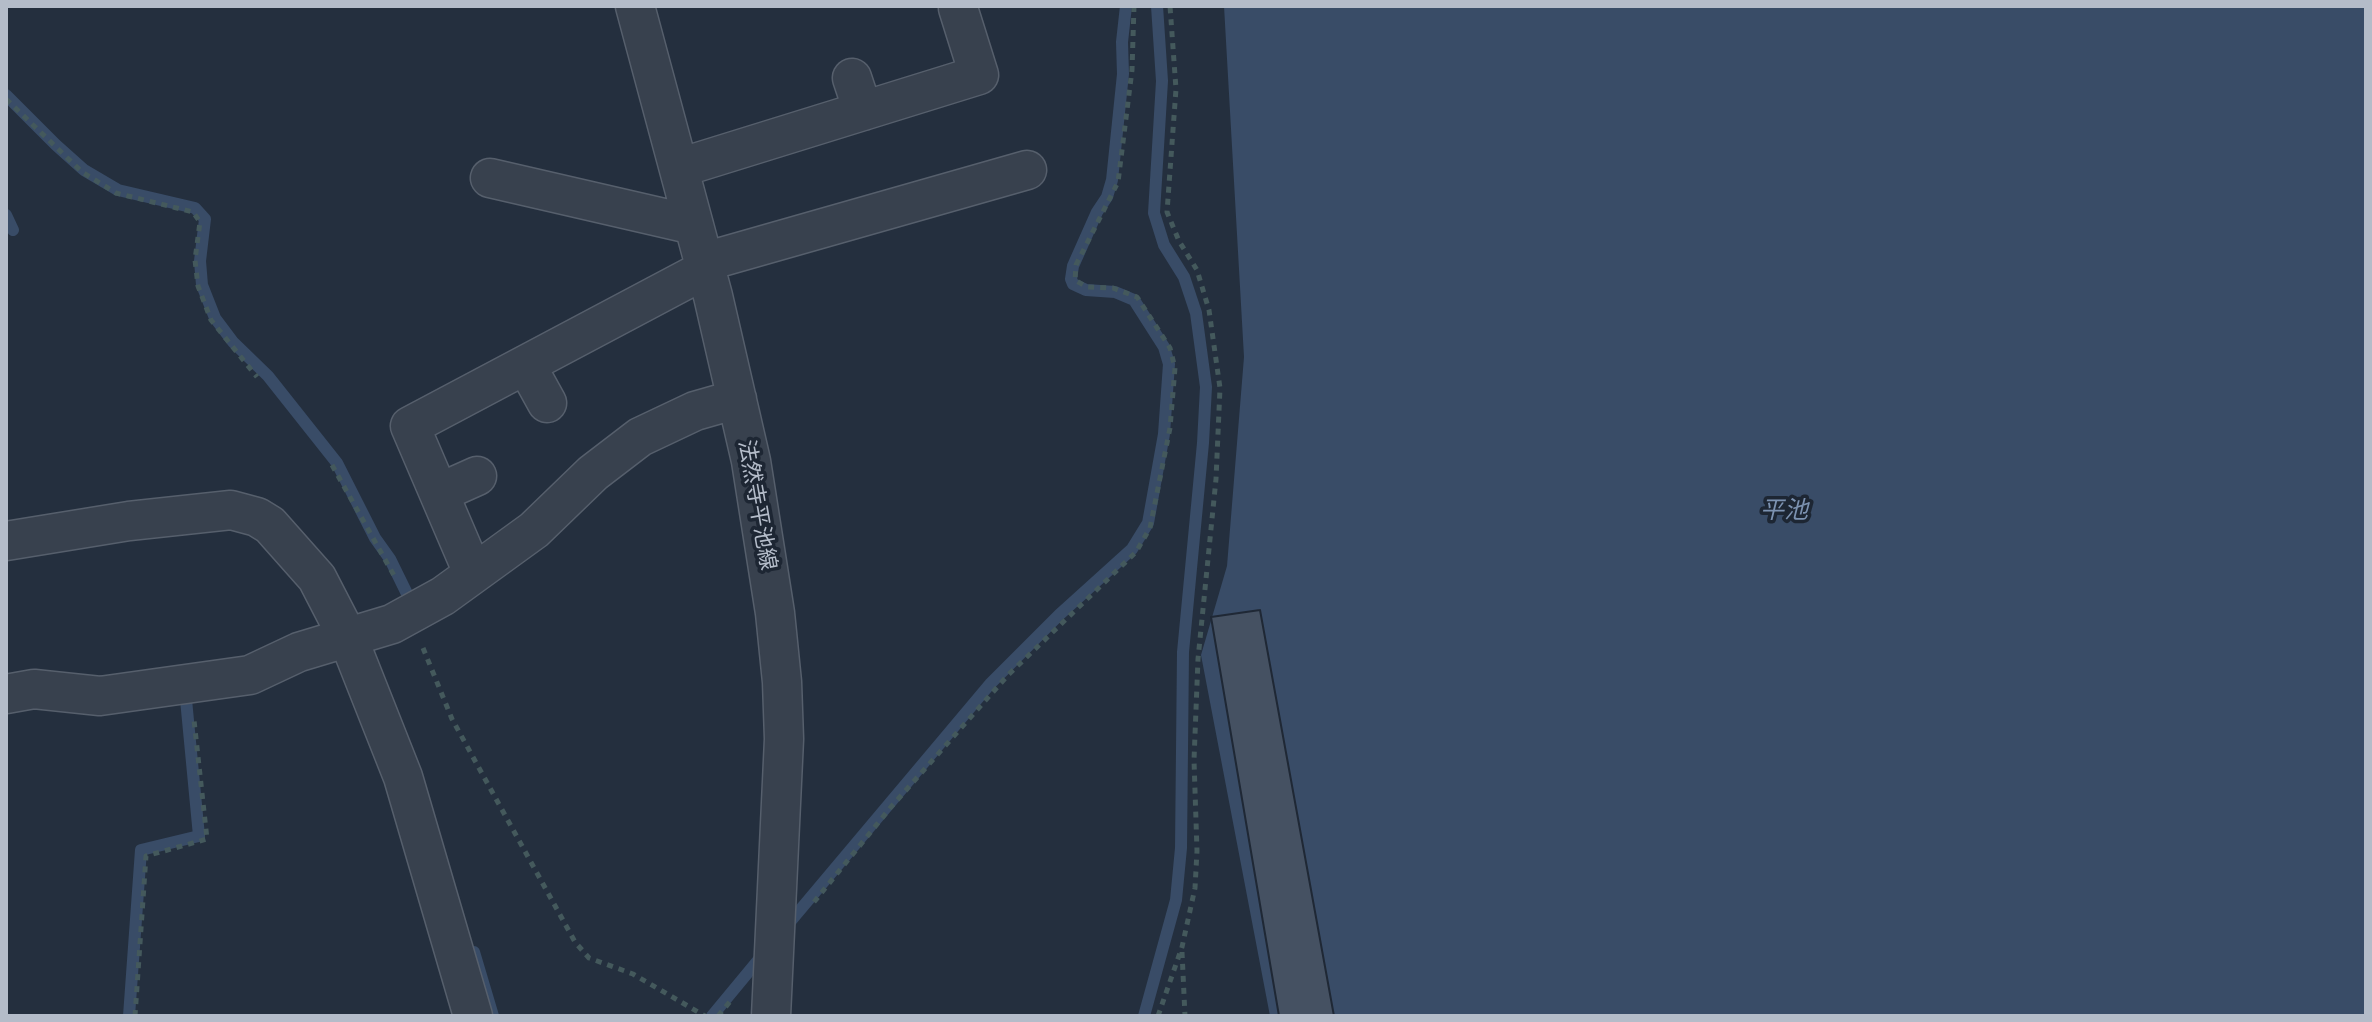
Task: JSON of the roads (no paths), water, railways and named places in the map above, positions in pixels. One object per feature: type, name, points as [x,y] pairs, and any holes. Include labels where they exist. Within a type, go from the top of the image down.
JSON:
[{"type":"street","name":"法然寺平池線","points":[[635,6],[705,266],[737,399],[763,532],[782,682],[784,739],[771,1016]]},
{"type":"street","points":[[679,168],[858,94],[979,75],[958,8]]},
{"type":"street","points":[[473,573],[410,426],[705,266],[1027,170]]},
{"type":"street","points":[[490,178],[694,225]]},
{"type":"street","points":[[526,365],[547,403]]},
{"type":"street","points":[[6,694],[34,689],[100,696],[250,675],[299,652],[392,624],[443,596],[534,530],[593,473],[640,437],[695,411],[737,399]]},
{"type":"street","points":[[439,493],[477,476]]},
{"type":"street","points":[[6,541],[129,521],[231,510],[257,517],[270,525],[317,578],[348,638],[403,777],[473,1016]]},
{"type":"water","name":"平池","points":[[1224,6],[2366,6],[2366,1016],[1270,1016],[1201,655],[1227,566],[1244,357]]},
{"type":"waterway","points":[[784,929],[990,684],[1059,615],[1132,549],[1148,523],[1164,434],[1169,364],[1164,347],[1134,300],[1115,292],[1086,290],[1073,284],[1071,279],[1073,266],[1107,197],[1112,180],[1123,74],[1122,42],[1126,6]]},
{"type":"waterway","points":[[1144,1016],[1176,900],[1181,848],[1183,652],[1206,387],[1196,313],[1184,277],[1164,245],[1154,213],[1162,81],[1157,6]]},
{"type":"waterway","points":[[6,95],[84,170],[118,190],[195,208],[205,219],[200,261],[202,285],[215,318],[233,342],[268,376],[337,463],[414,608]]},
{"type":"waterway","points":[[6,215],[13,230]]},
{"type":"waterway","points":[[129,1016],[141,850],[199,836],[185,689]]},
{"type":"waterway","points":[[474,952],[493,1016]]},
{"type":"waterway","points":[[712,1016],[765,952]]}]
